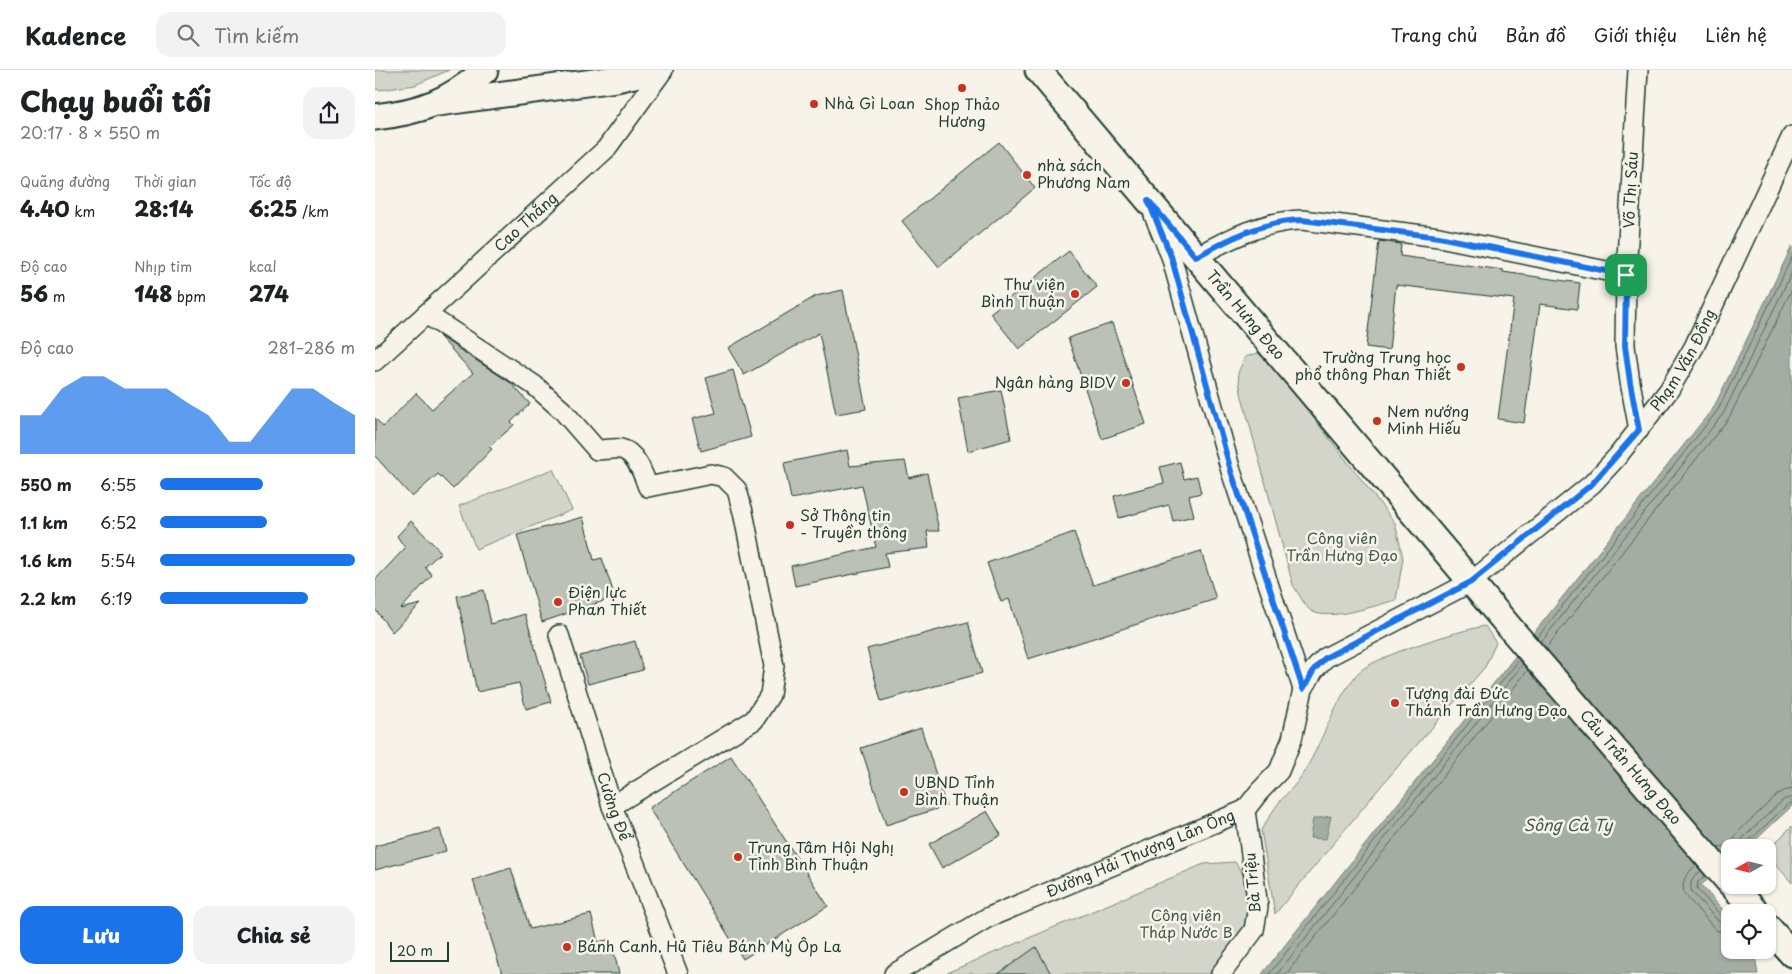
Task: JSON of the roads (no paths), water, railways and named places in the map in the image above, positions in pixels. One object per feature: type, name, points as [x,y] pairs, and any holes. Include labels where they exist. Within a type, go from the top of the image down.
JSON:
[{"type":"main road","points":[[375,117],[404,114],[438,102],[470,84],[485,70]]},
{"type":"main road","points":[[438,102],[616,79],[656,70]]},
{"type":"main road","name":"Trần Hưng Đạo","points":[[1038,70],[1511,629]]},
{"type":"main road","name":"Cầu Trần Hưng Đạo","points":[[1511,629],[1721,872]]},
{"type":"main road","name":"Cầu Trần Hưng Đạo","points":[[1740,894],[1748,904]]},
{"type":"main road","points":[[1776,936],[1792,954]]},
{"type":"street","name":"Cao Thắng","points":[[375,362],[606,149],[663,70]]},
{"type":"street","name":"Võ Thị Sáu","points":[[1638,70],[1626,275],[1625,346],[1639,430]]},
{"type":"street","name":"Phạm Văn Đồng","points":[[1471,582],[1592,484],[1639,430],[1669,390],[1694,348],[1792,136]]},
{"type":"street","points":[[1148,200],[1171,256],[1231,471],[1303,689]]},
{"type":"street","points":[[1196,257],[1231,238],[1285,221],[1302,220],[1439,237],[1626,275]]},
{"type":"street","points":[[426,314],[535,386],[563,411],[597,450],[623,449],[632,456],[641,469],[648,487],[711,474],[724,477],[737,490],[774,666],[770,695],[754,720],[612,806]]},
{"type":"street","name":"Đường Hải Thượng Lãn Ông","points":[[894,974],[987,918],[1245,810],[1279,771],[1292,740],[1303,689],[1314,670],[1325,658],[1471,582]]},
{"type":"street","name":"Cường Để","points":[[559,635],[612,806],[678,974]]},
{"type":"street","name":"Bà Triệu","points":[[1221,974],[1254,930],[1257,918],[1258,907],[1245,810]]},
{"type":"water","name":"Sông Cà Ty","points":[[1792,246],[1792,806],[1757,839],[1721,839],[1721,869],[1701,885],[1721,908],[1721,959],[1756,959],[1758,974],[1262,974],[1714,407]]},
{"type":"water","points":[[1331,816],[1326,839],[1310,838],[1313,819]]},
{"type":"place","name":"Shop Thảo Hương","points":[[962,88]]},
{"type":"place","name":"Nhà Gì Loan","points":[[814,104]]},
{"type":"place","name":"nhà sách Phương Nam","points":[[1027,175]]},
{"type":"place","name":"Thư viện Bình Thuận","points":[[1075,294]]},
{"type":"place","name":"Trường Trung học phổ thông Phan Thiết","points":[[1461,367]]},
{"type":"place","name":"Ngân hàng BIDV","points":[[1126,383]]},
{"type":"place","name":"Nem nướng Minh Hiếu","points":[[1377,421]]},
{"type":"place","name":"Sở Thông tin - Truyền thông","points":[[790,525]]},
{"type":"place","name":"Điện lực Phan Thiết","points":[[558,602]]},
{"type":"place","name":"Tượng đài Đức Thánh Trần Hưng Đạo","points":[[1395,703]]},
{"type":"place","name":"UBND Tỉnh Bình Thuận","points":[[904,792]]},
{"type":"place","name":"Trung Tâm Hội Nghị Tỉnh Bình Thuận","points":[[738,857]]},
{"type":"place","name":"Bánh Canh. Hů Tiêu Bánh Mỳ Ôp La","points":[[567,947]]},
{"type":"park label","name":"Công viên Trần Hưng Đạo","points":[[1342,548]]},
{"type":"park label","name":"Công viên Tháp Nước B","points":[[1186,924]]}]
